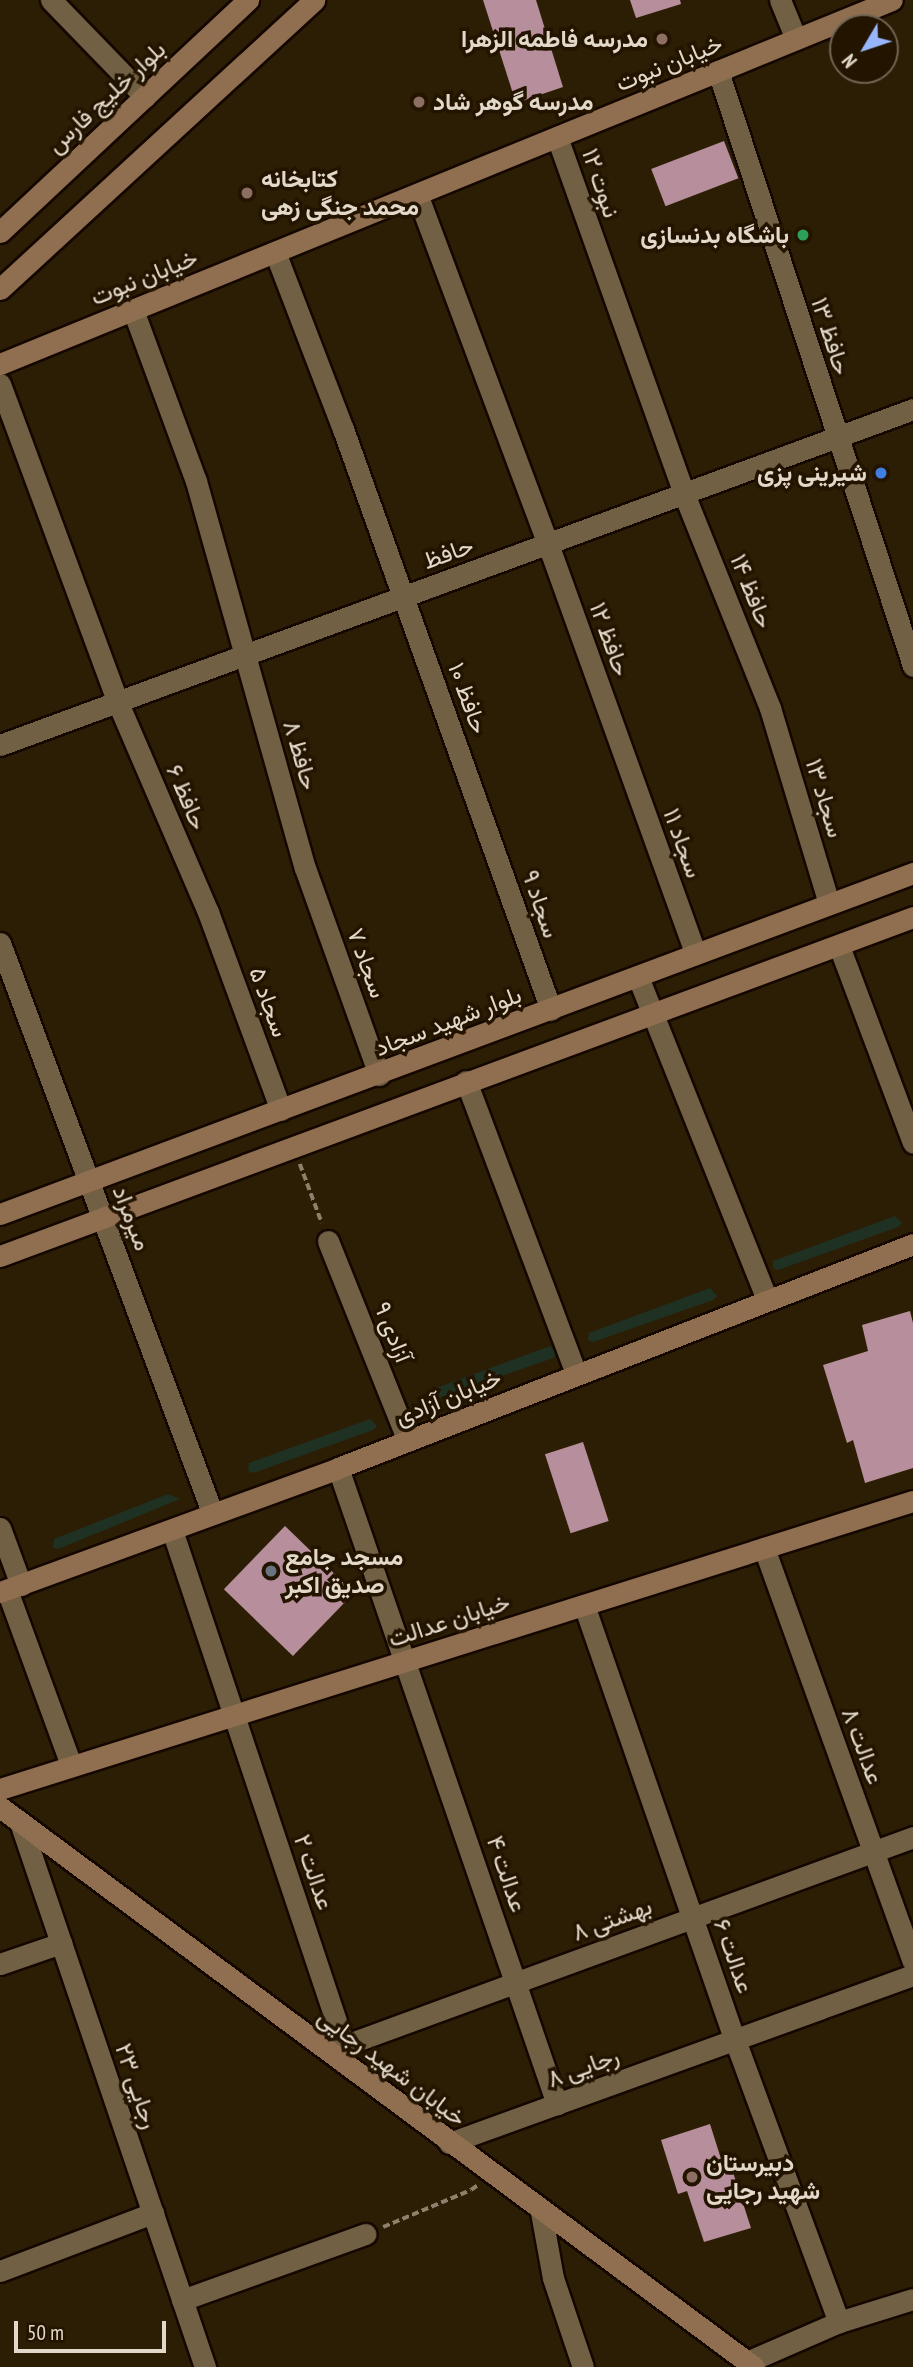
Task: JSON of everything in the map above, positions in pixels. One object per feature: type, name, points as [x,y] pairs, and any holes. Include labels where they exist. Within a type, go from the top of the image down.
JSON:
[{"type":"street","points":[[51,0],[145,97]]},
{"type":"street","name":"بلوار خلیج فارس","points":[[0,232],[248,0]]},
{"type":"street","points":[[0,289],[314,0]]},
{"type":"street","points":[[779,0],[796,40]]},
{"type":"street","name":"خیابان نبوت","points":[[0,364],[892,0]]},
{"type":"street","name":"حافظ ۱۳","points":[[718,71],[913,666]]},
{"type":"street","name":"نبوت ۱۲","points":[[557,137],[684,494]]},
{"type":"street","name":"حافظ ۱۲","points":[[417,194],[623,751]]},
{"type":"street","name":"حافظ ۱۰","points":[[275,252],[343,429],[482,816]]},
{"type":"street","name":"حافظ ۸","points":[[133,310],[196,481],[305,868]]},
{"type":"street","name":"حافظ ۶","points":[[0,384],[118,703],[208,912]]},
{"type":"street","name":"حافظ","points":[[0,745],[913,409]]},
{"type":"street","name":"حافظ ۱۴","points":[[684,494],[770,708]]},
{"type":"street","name":"سجاد ۱۳","points":[[770,708],[829,903]]},
{"type":"street","name":"سجاد ۱۱","points":[[623,751],[695,953]]},
{"type":"street","name":"سجاد ۹","points":[[482,816],[551,1010]]},
{"type":"street","name":"سجاد ۷","points":[[305,868],[379,1075]]},
{"type":"street","name":"بلوار شهید سجاد","points":[[0,1214],[379,1075],[695,953],[913,873]]},
{"type":"street","name":"سجاد ۵","points":[[208,912],[281,1110]]},
{"type":"street","points":[[0,1256],[295,1149],[466,1081],[913,917]]},
{"type":"street","name":"میرمراد","points":[[0,943],[212,1513]]},
{"type":"street","points":[[839,946],[913,1143]]},
{"type":"street","points":[[638,977],[767,1298]]},
{"type":"street","points":[[466,1081],[576,1373]]},
{"type":"street","name":"آزادی ۹","points":[[328,1241],[408,1441]]},
{"type":"street","name":"خیابان آزادی","points":[[9,1589],[338,1468],[767,1298],[913,1244]]},
{"type":"street","name":"عدالت ۴","points":[[338,1468],[407,1661],[557,2104]]},
{"type":"street","name":"خیابان عدالت","points":[[0,1789],[913,1501]]},
{"type":"street","points":[[0,1528],[9,1589],[71,1765]]},
{"type":"street","name":"عدالت ۲","points":[[172,1530],[337,2048]]},
{"type":"street","name":"عدالت ۸","points":[[764,1548],[913,1961]]},
{"type":"street","name":"عدالت ۶","points":[[584,1605],[735,2040],[839,2322]]},
{"type":"street","name":"خیابان شهید رجایی","points":[[0,1807],[337,2048],[449,2143],[751,2365]]},
{"type":"street","name":"رجایی ۲۳","points":[[20,1822],[205,2367]]},
{"type":"street","name":"بهشتی ۸","points":[[337,2048],[913,1837]]},
{"type":"street","points":[[0,1964],[61,1943]]},
{"type":"street","name":"رجایی ۸","points":[[449,2143],[913,1975]]},
{"type":"street","points":[[541,2212],[553,2278],[583,2367]]},
{"type":"street","points":[[0,2271],[153,2213]]},
{"type":"street","points":[[182,2300],[365,2234]]},
{"type":"street","points":[[751,2365],[839,2322],[913,2299]]},
{"type":"path","points":[[295,1149],[328,1241]]},
{"type":"path","points":[[365,2234],[471,2190],[491,2174]]},
{"type":"green space","points":[[895,1216],[902,1223],[898,1227],[778,1270],[773,1268],[773,1261]]},
{"type":"green space","points":[[710,1288],[717,1296],[713,1300],[593,1342],[588,1340],[589,1333]]},
{"type":"green space","points":[[550,1346],[557,1354],[553,1358],[433,1400],[428,1398],[428,1391]]},
{"type":"green space","points":[[370,1419],[377,1426],[373,1430],[253,1473],[248,1471],[249,1463]]},
{"type":"green space","points":[[168,1494],[180,1499],[58,1549],[53,1547],[54,1539]]},
{"type":"building","points":[[483,0],[536,0],[563,87],[516,103]]},
{"type":"building","points":[[630,0],[680,0],[681,4],[636,18]]},
{"type":"building","points":[[724,141],[738,178],[666,206],[651,169]]},
{"type":"building","points":[[910,1311],[913,1323],[913,1468],[865,1483],[853,1440],[847,1443],[823,1365],[868,1351],[862,1325]]},
{"type":"building","points":[[583,1442],[609,1521],[571,1533],[545,1454]]},
{"type":"building","points":[[285,1526],[354,1593],[293,1656],[224,1589]]},
{"type":"building","points":[[710,2124],[722,2162],[729,2160],[751,2228],[704,2242],[687,2191],[678,2194],[661,2140]]},
{"type":"place","name":"مدرسه فاطمه الزهرا","points":[[662,39]]},
{"type":"place","name":"مدرسه گوهر شاد","points":[[419,102]]},
{"type":"place","name":"کتابخانه محمد جنگی زهی","points":[[247,193]]},
{"type":"place","name":"باشگاه بدنسازی","points":[[803,235]]},
{"type":"place","name":"شیرینی پزی","points":[[881,473]]},
{"type":"place","name":"مسجد جامع صدیق اکبر","points":[[271,1571]]},
{"type":"place","name":"دبیرستان شهید رجایی","points":[[692,2177]]}]
